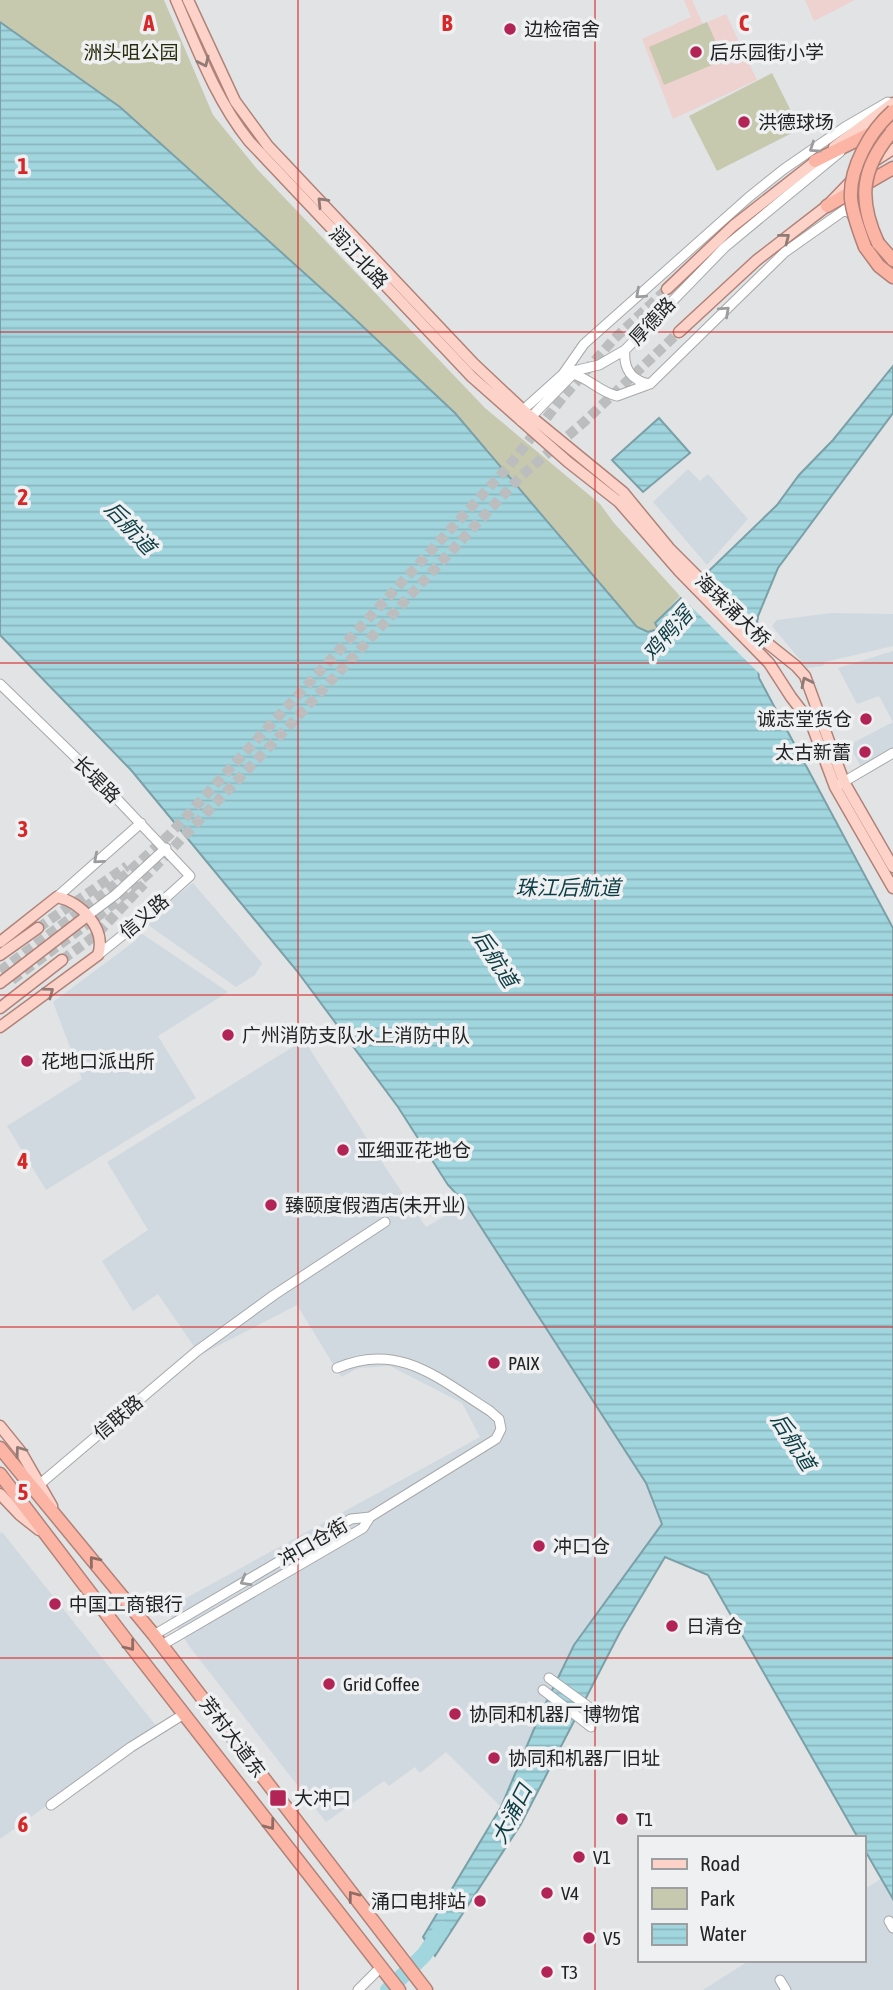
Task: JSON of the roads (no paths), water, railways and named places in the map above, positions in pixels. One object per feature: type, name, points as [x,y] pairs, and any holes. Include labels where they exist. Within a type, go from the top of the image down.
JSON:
[{"type":"highway","points":[[893,111],[879,125],[865,147],[852,184],[851,198],[855,222],[872,258],[893,277]]},
{"type":"highway","points":[[815,161],[893,120]]},
{"type":"highway","points":[[865,147],[893,120]]},
{"type":"highway","points":[[893,131],[873,156],[864,187],[872,231],[878,243],[893,260]]},
{"type":"highway","points":[[827,206],[893,169]]},
{"type":"highway","points":[[846,209],[893,169]]},
{"type":"highway","name":"芳村大道东","points":[[0,1448],[158,1640],[426,1990]]},
{"type":"highway","name":"芳村大道东","points":[[0,1474],[396,1986]]},
{"type":"main road","name":"润江北路","points":[[176,0],[222,101],[249,141],[472,377],[525,416],[592,473]]},
{"type":"main road","name":"润江北路","points":[[188,0],[230,92],[255,131],[525,416]]},
{"type":"main road","points":[[667,289],[733,226],[893,101]]},
{"type":"main road","points":[[679,332],[757,260],[827,206],[852,180],[893,149]]},
{"type":"main road","name":"海珠涌大桥","points":[[592,473],[630,499],[669,548],[751,630],[796,666],[805,677],[834,772]]},
{"type":"main road","name":"海珠涌大桥","points":[[592,473],[663,554],[769,663],[811,723],[834,772]]},
{"type":"main road","points":[[834,772],[893,888]]},
{"type":"main road","points":[[840,785],[893,867]]},
{"type":"main road","points":[[0,942],[57,897],[71,901],[87,916],[101,937],[97,955],[0,1027]]},
{"type":"main road","points":[[0,983],[87,916]]},
{"type":"main road","points":[[0,955],[38,928]]},
{"type":"main road","points":[[0,1008],[62,960]]},
{"type":"main road","name":"芳村大道东","points":[[0,1426],[21,1452],[60,1521]]},
{"type":"main road","name":"芳村大道东","points":[[0,1494],[44,1533]]},
{"type":"street","name":"厚德路","points":[[525,416],[591,338],[758,189],[845,127],[893,101]]},
{"type":"street","name":"厚德路","points":[[650,384],[639,382],[629,374],[623,361],[625,350],[724,247],[852,142]]},
{"type":"street","points":[[525,416],[573,374],[586,378],[598,388],[617,396],[650,384],[785,252],[846,209],[864,226],[893,266]]},
{"type":"street","points":[[563,374],[599,365],[625,350]]},
{"type":"street","name":"长堤路","points":[[0,684],[166,848],[190,876]]},
{"type":"street","points":[[840,785],[893,753]]},
{"type":"street","points":[[57,897],[141,823]]},
{"type":"street","points":[[87,916],[166,848]]},
{"type":"street","name":"信义路","points":[[97,955],[190,876]]},
{"type":"street","name":"信联路","points":[[40,1483],[197,1351],[274,1295],[385,1222]]},
{"type":"street","name":"冲口仓街","points":[[158,1640],[363,1528],[370,1517],[496,1440],[501,1429],[499,1419],[490,1411],[419,1367],[387,1357],[356,1360],[337,1368]]},
{"type":"street","points":[[549,1678],[597,1713]]},
{"type":"street","points":[[543,1690],[591,1727]]},
{"type":"street","points":[[51,1805],[131,1747],[184,1714]]},
{"type":"street","points":[[358,1990],[381,1967]]},
{"type":"street","points":[[780,1980],[786,1990]]},
{"type":"water","name":"珠江后航道","points":[[0,22],[120,107],[455,413],[637,627],[648,632],[658,629],[655,623],[777,505],[799,475],[833,440],[893,366],[893,413],[778,568],[758,616],[755,638],[759,678],[893,928],[893,1899],[865,1850],[865,1836],[857,1836],[708,1575],[665,1557],[620,1632],[521,1824],[435,1956],[423,1937],[501,1807],[540,1715],[574,1645],[662,1524],[646,1483],[466,1204],[448,1185],[398,1107],[297,971],[131,770],[0,635]]},
{"type":"water","points":[[659,418],[690,453],[643,492],[612,460]]},
{"type":"waterway","name":"大涌口","points":[[388,1990],[424,1955],[442,1929]]},
{"type":"tunnel","points":[[0,971],[111,888],[169,835],[508,467],[563,397],[613,340],[667,289]]},
{"type":"tunnel","points":[[12,980],[105,911],[149,873],[520,477],[584,422],[679,332]]},
{"type":"tunnel","points":[[38,928],[127,866]]},
{"type":"tunnel","points":[[62,960],[96,935],[144,884]]},
{"type":"place","name":"边检宿舍","points":[[510,29]]},
{"type":"place","name":"后乐园街小学","points":[[696,52]]},
{"type":"place","name":"洪德球场","points":[[744,122]]},
{"type":"place","name":"诚志堂货仓","points":[[866,719]]},
{"type":"place","name":"太古新蕾","points":[[865,752]]},
{"type":"place","name":"广州消防支队水上消防中队","points":[[228,1035]]},
{"type":"place","name":"花地口派出所","points":[[27,1061]]},
{"type":"place","name":"亚细亚花地仓","points":[[343,1150]]},
{"type":"place","name":"臻颐度假酒店(未开业)","points":[[271,1205]]},
{"type":"place","name":"PAIX","points":[[494,1363]]},
{"type":"place","name":"冲口仓","points":[[539,1546]]},
{"type":"place","name":"中国工商银行","points":[[55,1604]]},
{"type":"place","name":"日清仓","points":[[672,1626]]},
{"type":"place","name":"Grid Coffee","points":[[329,1684]]},
{"type":"place","name":"协同和机器厂博物馆","points":[[455,1714]]},
{"type":"place","name":"协同和机器厂旧址","points":[[494,1758]]},
{"type":"place","name":"大冲口","points":[[278,1798]]},
{"type":"place","name":"T1","points":[[622,1819]]},
{"type":"place","name":"V1","points":[[579,1857]]},
{"type":"place","name":"V4","points":[[547,1893]]},
{"type":"place","name":"涌口电排站","points":[[480,1901]]},
{"type":"place","name":"V5","points":[[589,1938]]},
{"type":"place","name":"T3","points":[[547,1972]]},
{"type":"park label","name":"洲头咀公园","points":[[131,52]]},
{"type":"water label","name":"后航道","points":[[130,528]]},
{"type":"water label","name":"鸡鸭滘","points":[[668,634]]},
{"type":"water label","name":"后航道","points":[[495,959]]},
{"type":"water label","name":"后航道","points":[[793,1442]]}]
